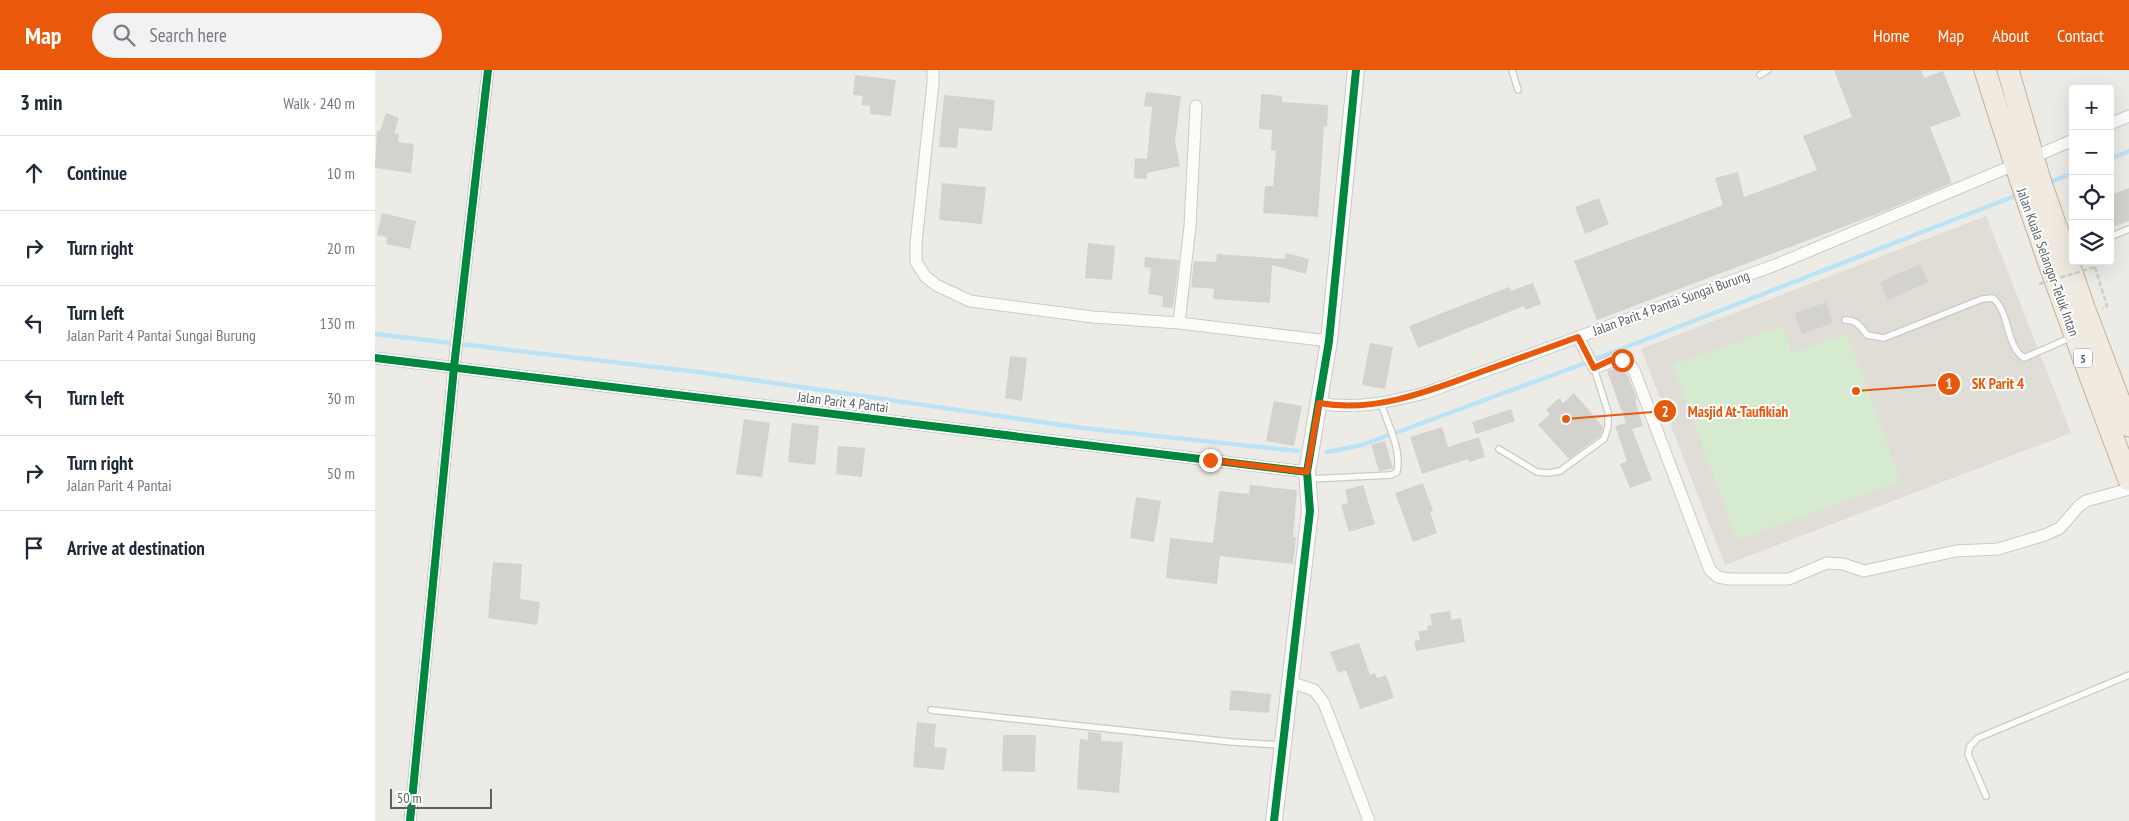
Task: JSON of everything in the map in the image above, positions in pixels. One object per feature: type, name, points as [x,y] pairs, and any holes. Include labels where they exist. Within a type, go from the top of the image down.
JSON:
[{"type":"highway","name":"Jalan Kuala Selangor-Teluk Intan","points":[[1985,70],[2024,161]]},
{"type":"highway","name":"Jalan Kuala Selangor-Teluk Intan","points":[[2008,70],[2024,161],[2048,233],[2074,336],[2129,480]]},
{"type":"highway","name":"Jalan Kuala Selangor-Teluk Intan","points":[[2048,233],[2069,255]]},
{"type":"highway","name":"Jalan Kuala Selangor-Teluk Intan","points":[[2073,265],[2129,426]]},
{"type":"street","points":[[409,821],[454,368],[487,70]]},
{"type":"street","points":[[933,70],[916,243],[916,262],[925,276],[936,285],[970,301],[1093,318],[1179,323],[1329,341]]},
{"type":"street","points":[[1274,821],[1281,745],[1310,512],[1307,475],[1329,341],[1356,70]]},
{"type":"street","points":[[1179,323],[1190,226],[1196,106]]},
{"type":"street","points":[[2114,122],[2129,116]]},
{"type":"street","name":"Jalan Parit 4 Pantai Sungai Burung","points":[[1319,403],[1338,407],[1381,403],[1425,393],[1778,264],[2069,142]]},
{"type":"street","points":[[1578,337],[1590,362],[1613,359],[1622,360],[1630,364],[1634,370],[1710,570],[1718,577],[1729,579],[1789,579],[1827,563],[1843,564],[1864,571],[1956,551],[1998,549],[2045,535],[2060,528],[2079,506],[2086,502],[2129,490]]},
{"type":"street","name":"Jalan Parit 4 Pantai","points":[[375,358],[1307,475]]},
{"type":"street","points":[[1290,682],[1314,690],[1324,703],[1369,821]]},
{"type":"lane","points":[[1512,70],[1518,90]]},
{"type":"lane","points":[[1760,75],[1768,70]]},
{"type":"lane","points":[[2114,235],[2129,229]]},
{"type":"lane","points":[[1845,320],[1851,319],[1867,335],[1884,338],[1981,299],[1993,298],[2001,306],[2016,352],[2024,358],[2074,336]]},
{"type":"lane","points":[[1499,449],[1537,472],[1549,473],[1560,471],[1604,438],[1608,427],[1608,412],[1590,362]]},
{"type":"lane","points":[[1307,475],[1391,475],[1397,472],[1399,462],[1395,440],[1381,403]]},
{"type":"lane","points":[[1986,796],[1968,754],[1970,746],[1978,738],[2129,675]]},
{"type":"lane","points":[[931,710],[1232,742],[1281,745]]},
{"type":"path","points":[[2039,284],[2095,267],[2107,306]]},
{"type":"shaded area","points":[[1986,216],[2071,433],[1725,565],[1641,349]]},
{"type":"green space","points":[[1782,326],[1792,353],[1847,334],[1901,481],[1737,540],[1673,365]]},
{"type":"building","points":[[1834,70],[1921,70],[1924,78],[1943,71],[1961,116],[1930,127],[1952,183],[1880,213],[1597,320],[1574,261],[1723,205],[1715,178],[1738,172],[1744,197],[1817,170],[1803,136],[1852,117]]},
{"type":"building","points":[[855,75],[896,80],[891,116],[870,114],[870,106],[861,105],[863,96],[853,95]]},
{"type":"building","points":[[1146,92],[1181,96],[1175,141],[1180,166],[1147,173],[1147,179],[1134,178],[1135,158],[1147,159],[1152,107],[1144,106]]},
{"type":"building","points":[[1261,94],[1282,96],[1282,102],[1328,105],[1327,127],[1324,126],[1318,217],[1263,213],[1265,186],[1273,186],[1276,151],[1271,150],[1272,130],[1259,129]]},
{"type":"building","points":[[944,95],[995,100],[992,131],[959,128],[957,148],[939,147]]},
{"type":"building","points":[[386,113],[399,118],[394,133],[399,134],[398,142],[414,144],[411,173],[375,168],[377,131],[380,131]]},
{"type":"building","points":[[942,183],[986,187],[982,224],[939,220]]},
{"type":"building","points":[[2129,188],[2129,221],[2114,227],[2114,220],[2114,194]]},
{"type":"building","points":[[1599,198],[1609,224],[1585,234],[1575,207]]},
{"type":"building","points":[[382,213],[416,221],[410,249],[386,244],[387,237],[377,235]]},
{"type":"building","points":[[1088,243],[1115,246],[1112,280],[1085,278]]},
{"type":"building","points":[[1286,253],[1309,259],[1306,274],[1272,265],[1270,303],[1213,299],[1214,289],[1191,287],[1194,261],[1216,262],[1217,254],[1285,259]]},
{"type":"building","points":[[1145,257],[1179,260],[1173,308],[1162,307],[1163,296],[1148,294],[1151,268],[1144,267]]},
{"type":"building","points":[[1920,264],[1928,282],[1888,300],[1880,282]]},
{"type":"building","points":[[1533,283],[1541,304],[1525,310],[1524,306],[1418,348],[1409,326],[1509,287],[1511,291]]},
{"type":"building","points":[[1826,302],[1833,323],[1802,334],[1795,313]]},
{"type":"building","points":[[1370,343],[1393,347],[1385,389],[1362,385]]},
{"type":"building","points":[[1010,356],[1027,358],[1022,401],[1005,398]]},
{"type":"building","points":[[1617,367],[1627,374],[1637,399],[1635,400],[1643,426],[1632,429],[1652,480],[1630,488],[1620,464],[1627,461],[1615,426],[1626,423],[1607,371]]},
{"type":"building","points":[[1574,393],[1603,427],[1600,436],[1569,459],[1538,425],[1550,414],[1546,410],[1559,398],[1563,403]]},
{"type":"building","points":[[1274,401],[1302,406],[1294,446],[1266,441]]},
{"type":"building","points":[[1511,409],[1515,421],[1476,434],[1472,422]]},
{"type":"building","points":[[744,419],[770,423],[762,477],[736,474]]},
{"type":"building","points":[[792,423],[819,426],[815,465],[788,462]]},
{"type":"building","points":[[1442,427],[1448,447],[1479,437],[1485,457],[1469,462],[1468,459],[1422,474],[1410,437]]},
{"type":"building","points":[[1385,441],[1393,468],[1379,471],[1371,445]]},
{"type":"building","points":[[838,446],[865,448],[862,477],[836,474]]},
{"type":"building","points":[[1423,483],[1433,511],[1430,512],[1437,533],[1413,542],[1395,493]]},
{"type":"building","points":[[1250,485],[1297,490],[1293,537],[1296,537],[1293,564],[1220,556],[1217,584],[1166,578],[1170,538],[1213,543],[1219,491],[1249,494]]},
{"type":"building","points":[[1363,485],[1375,524],[1349,532],[1341,505],[1348,503],[1345,490]]},
{"type":"building","points":[[1136,497],[1161,501],[1154,542],[1130,538]]},
{"type":"building","points":[[493,562],[522,564],[520,599],[540,602],[537,625],[488,618]]},
{"type":"building","points":[[1450,611],[1451,620],[1461,618],[1465,642],[1416,651],[1414,641],[1420,640],[1418,631],[1428,630],[1427,626],[1432,625],[1430,614]]},
{"type":"building","points":[[1359,643],[1370,675],[1375,673],[1377,678],[1386,675],[1394,698],[1360,709],[1346,670],[1338,673],[1330,652]]},
{"type":"building","points":[[1231,690],[1271,694],[1269,713],[1229,710]]},
{"type":"building","points":[[917,722],[936,724],[934,747],[947,748],[944,770],[913,767]]},
{"type":"building","points":[[1088,732],[1101,733],[1101,741],[1123,742],[1119,793],[1077,789],[1080,739],[1088,740]]},
{"type":"building","points":[[1003,735],[1036,735],[1035,772],[1002,771]]},
{"type":"waterway","points":[[2114,157],[2129,151]]},
{"type":"waterway","points":[[2046,184],[2069,175]]},
{"type":"waterway","points":[[1327,452],[1362,445],[1575,367],[2020,194]]},
{"type":"waterway","points":[[375,334],[698,372],[1082,428],[1298,451]]},
{"type":"cycle path","points":[[410,821],[454,367],[488,70]]},
{"type":"cycle path","points":[[1274,821],[1310,511],[1307,472],[1329,341],[1356,70]]},
{"type":"cycle path","points":[[375,358],[1307,472]]},
{"type":"place","name":"SK Parit 4","points":[[1856,391]]},
{"type":"place","name":"Masjid At-Taufikiah","points":[[1566,419]]},
{"type":"route","points":[[1210,460],[1307,472],[1319,403],[1338,407],[1374,405],[1425,393],[1578,337],[1594,368],[1613,359],[1622,360]]}]
